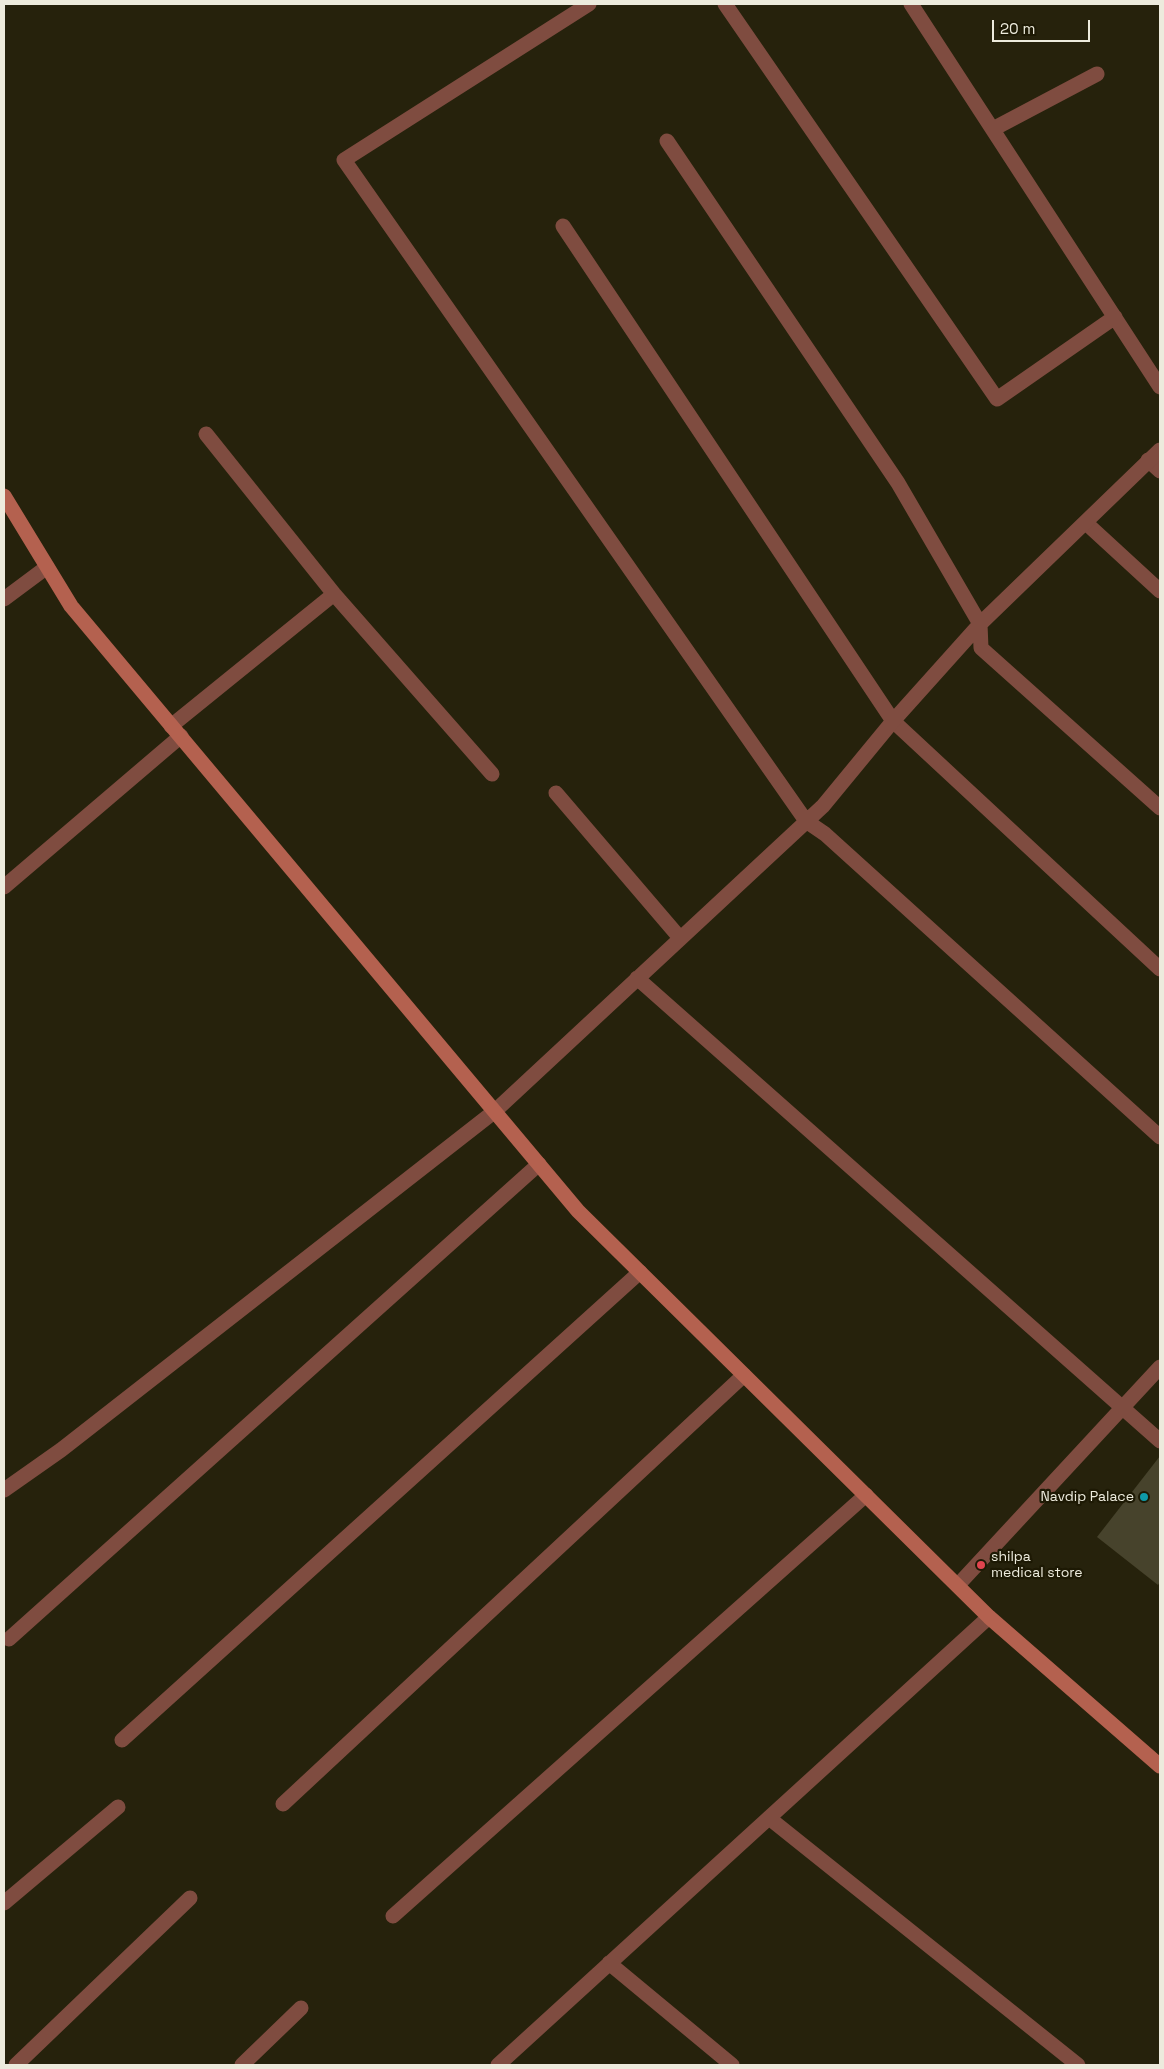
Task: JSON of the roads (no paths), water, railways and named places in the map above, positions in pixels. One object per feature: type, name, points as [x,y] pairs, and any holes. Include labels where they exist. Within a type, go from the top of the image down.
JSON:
[{"type":"street","points":[[589,4],[344,160],[806,821],[825,834],[1160,1137]]},
{"type":"street","points":[[725,4],[997,399],[1115,317]]},
{"type":"street","points":[[911,4],[1160,387]]},
{"type":"street","points":[[992,129],[1097,74]]},
{"type":"street","points":[[667,141],[898,483],[980,624],[981,648],[1160,808]]},
{"type":"street","points":[[563,226],[893,722],[1160,969]]},
{"type":"street","points":[[206,434],[334,594],[492,774]]},
{"type":"street","points":[[4,1490],[61,1450],[494,1111],[823,806],[893,722],[980,624],[1160,450]]},
{"type":"street","points":[[1148,460],[1160,471]]},
{"type":"street","points":[[4,496],[71,606],[578,1211],[989,1617],[1160,1766]]},
{"type":"street","points":[[1086,522],[1160,591]]},
{"type":"street","points":[[4,599],[47,567]]},
{"type":"street","points":[[4,888],[176,731],[334,594]]},
{"type":"street","points":[[556,793],[680,938]]},
{"type":"street","points":[[637,978],[1160,1441]]},
{"type":"street","points":[[9,1639],[539,1164]]},
{"type":"street","points":[[122,1740],[640,1272]]},
{"type":"street","points":[[958,1586],[1160,1367]]},
{"type":"street","points":[[283,1804],[744,1375]]},
{"type":"street","points":[[393,1916],[866,1495]]},
{"type":"street","points":[[498,2065],[989,1617]]},
{"type":"street","points":[[4,1903],[118,1807]]},
{"type":"street","points":[[769,1818],[1078,2065]]},
{"type":"street","points":[[16,2065],[190,1898]]},
{"type":"street","points":[[610,1964],[732,2065]]},
{"type":"street","points":[[242,2065],[301,2008]]},
{"type":"place","name":"Navdip Palace","points":[[1144,1497]]},
{"type":"place","name":"shilpa medical store","points":[[981,1565]]}]
